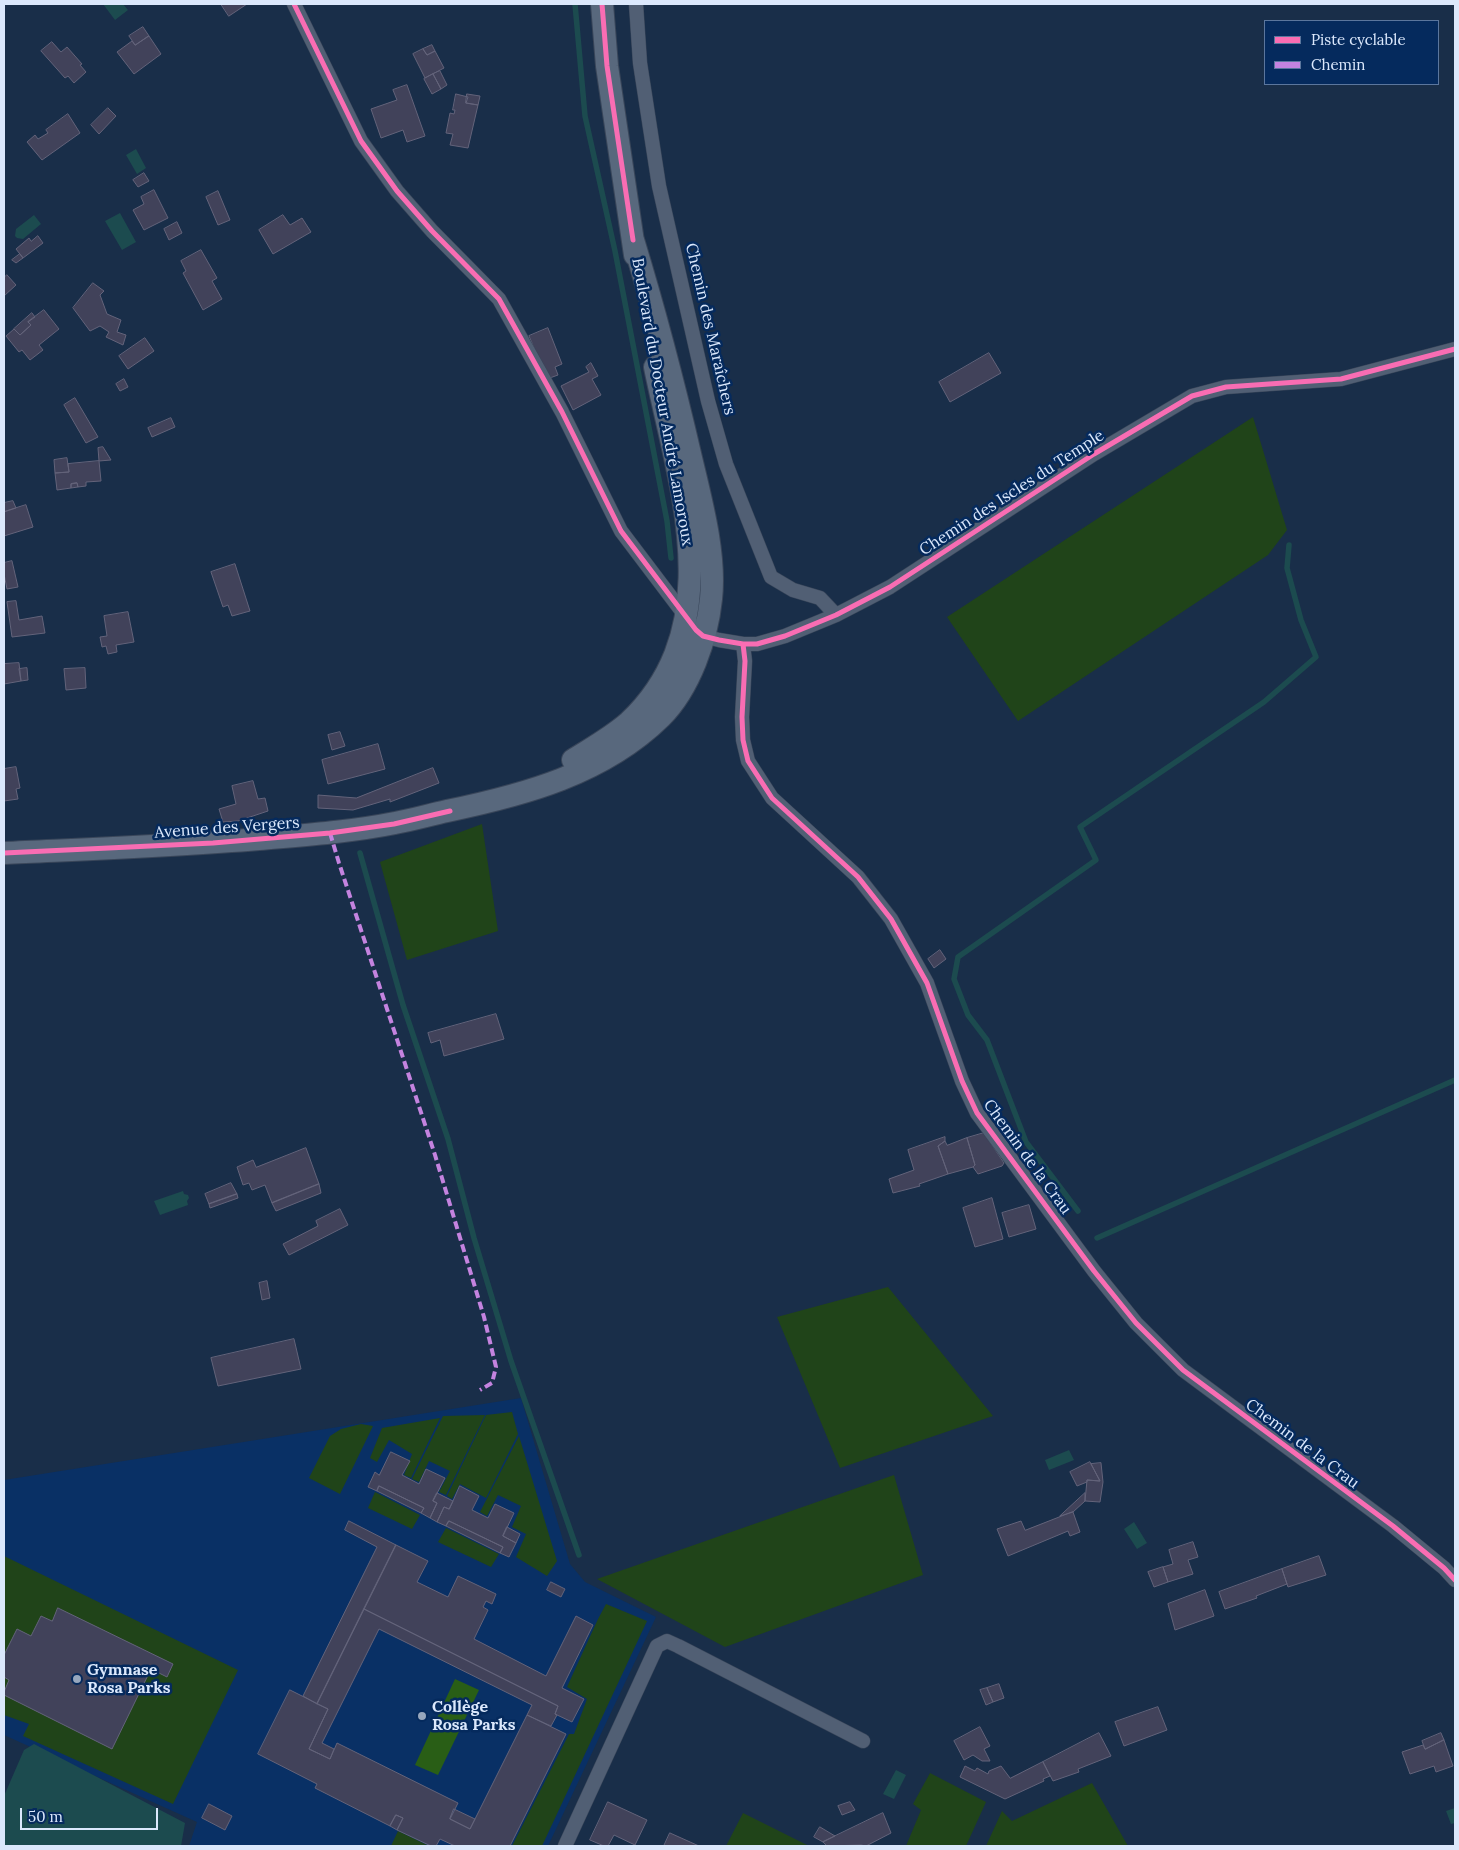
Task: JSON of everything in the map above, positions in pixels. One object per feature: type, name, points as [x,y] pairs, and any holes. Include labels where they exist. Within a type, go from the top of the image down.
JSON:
[{"type":"main road","name":"Boulevard du Docteur André Lamoroux","points":[[450,811],[564,765],[610,737],[645,706],[661,683],[681,639],[686,617],[691,581],[690,548],[678,478],[641,301],[607,66],[602,4]]},
{"type":"main road","name":"Boulevard du Docteur André Lamoroux","points":[[450,811],[478,806],[526,792],[568,777],[616,753],[663,714],[684,685],[696,664],[711,600],[712,578],[700,498],[679,402],[633,240]]},
{"type":"main road","name":"Avenue des Vergers","points":[[4,853],[213,843],[330,833],[394,824],[450,811]]},
{"type":"street","points":[[294,4],[361,141],[397,191],[432,231],[499,299],[562,412],[621,531],[696,630],[703,636],[683,650],[673,660]]},
{"type":"street","name":"Chemin des Maraîchers","points":[[636,4],[640,63],[659,186],[708,401],[726,464],[771,577],[793,590],[820,598],[836,615]]},
{"type":"street","name":"Chemin des Iscles du Temple","points":[[703,636],[743,644],[770,641],[836,615],[890,587],[1094,454],[1192,396],[1226,387],[1341,379],[1455,349]]},
{"type":"street","name":"Chemin de la Crau","points":[[743,644],[745,661],[742,716],[743,740],[748,760],[772,798],[858,877],[891,919],[928,983],[962,1081],[977,1113],[1094,1270],[1136,1323],[1183,1370],[1392,1526],[1444,1568],[1455,1580]]},
{"type":"street","points":[[565,1846],[657,1646],[667,1642],[863,1741]]},
{"type":"shaded area","points":[[103,4],[123,4],[128,10],[115,20]]},
{"type":"shaded area","points":[[136,149],[146,168],[137,174],[126,155]]},
{"type":"shaded area","points":[[120,213],[136,242],[122,250],[105,221]]},
{"type":"shaded area","points":[[34,215],[41,224],[23,239],[17,238],[15,236],[16,229]]},
{"type":"shaded area","points":[[183,1191],[184,1194],[188,1195],[188,1205],[160,1215],[154,1201]]},
{"type":"shaded area","name":"Collège Rosa Parks","points":[[521,1398],[570,1564],[585,1582],[656,1617],[548,1846],[189,1846],[197,1822],[4,1735],[4,1480]]},
{"type":"shaded area","points":[[1069,1450],[1074,1460],[1049,1470],[1045,1460]]},
{"type":"shaded area","points":[[1134,1522],[1147,1543],[1137,1549],[1124,1529]]},
{"type":"shaded area","points":[[34,1744],[185,1823],[181,1846],[4,1846],[4,1796],[24,1750]]},
{"type":"shaded area","points":[[896,1770],[906,1775],[894,1799],[883,1794]]},
{"type":"shaded area","points":[[1455,1808],[1455,1823],[1451,1824],[1446,1811]]},
{"type":"green space","points":[[1253,417],[1287,530],[1268,555],[1018,721],[947,617]]},
{"type":"green space","points":[[482,824],[498,931],[407,960],[380,862]]},
{"type":"green space","points":[[888,1287],[993,1416],[840,1468],[777,1317]]},
{"type":"green space","points":[[512,1412],[518,1434],[486,1498],[460,1484],[452,1499],[447,1496],[486,1415]]},
{"type":"green space","points":[[485,1415],[446,1495],[439,1492],[450,1471],[429,1461],[419,1482],[412,1479],[443,1416]]},
{"type":"green space","points":[[440,1418],[411,1478],[404,1475],[412,1454],[389,1440],[377,1462],[370,1458],[382,1428]]},
{"type":"green space","points":[[361,1424],[373,1426],[340,1494],[309,1478],[330,1436],[341,1429]]},
{"type":"green space","points":[[519,1436],[557,1561],[547,1576],[516,1557],[526,1534],[512,1527],[521,1506],[498,1495],[487,1516],[480,1512]]},
{"type":"green space","points":[[894,1475],[923,1575],[725,1647],[597,1579]]},
{"type":"green space","points":[[375,1492],[420,1515],[412,1529],[368,1508]]},
{"type":"green space","points":[[446,1528],[499,1554],[491,1567],[438,1542]]},
{"type":"green space","points":[[4,1556],[238,1670],[173,1804],[23,1736],[29,1724],[4,1715]]},
{"type":"green space","points":[[606,1604],[647,1621],[542,1846],[512,1846],[569,1734],[574,1734],[587,1699],[567,1687]]},
{"type":"green space","points":[[455,1679],[479,1690],[438,1775],[415,1765]]},
{"type":"green space","points":[[930,1773],[986,1802],[966,1846],[906,1846],[921,1810],[913,1804]]},
{"type":"green space","points":[[1092,1783],[1128,1846],[986,1846],[1002,1811],[1012,1821]]},
{"type":"green space","points":[[743,1813],[809,1846],[726,1846]]},
{"type":"green space","points":[[398,1831],[429,1846],[391,1846]]},
{"type":"building","points":[[221,4],[247,4],[229,16]]},
{"type":"building","points":[[143,27],[149,36],[135,45],[129,36]]},
{"type":"building","points":[[149,36],[161,54],[134,74],[117,52],[132,41],[135,45]]},
{"type":"building","points":[[52,42],[61,52],[67,47],[82,64],[80,65],[86,72],[74,83],[68,76],[65,78],[41,51]]},
{"type":"building","points":[[432,45],[435,51],[427,55],[423,49]]},
{"type":"building","points":[[423,49],[427,55],[435,51],[444,68],[425,78],[413,54]]},
{"type":"building","points":[[440,71],[447,85],[441,89],[433,74]]},
{"type":"building","points":[[433,74],[441,89],[432,94],[424,79]]},
{"type":"building","points":[[407,85],[425,136],[407,142],[403,130],[381,138],[371,109],[397,100],[393,90]]},
{"type":"building","points":[[456,94],[468,97],[466,103],[478,105],[468,148],[450,145],[453,134],[446,133],[450,113],[454,114]]},
{"type":"building","points":[[467,94],[480,96],[478,105],[466,103]]},
{"type":"building","points":[[108,108],[116,116],[99,134],[91,125]]},
{"type":"building","points":[[68,114],[80,133],[42,160],[27,142],[35,135],[38,139],[48,133],[46,130]]},
{"type":"building","points":[[144,173],[149,181],[138,187],[133,180]]},
{"type":"building","points":[[154,190],[168,218],[144,230],[133,210],[144,204],[141,197]]},
{"type":"building","points":[[218,191],[230,220],[218,225],[206,197]]},
{"type":"building","points":[[283,215],[290,225],[302,218],[311,232],[273,254],[259,230]]},
{"type":"building","points":[[177,222],[182,233],[169,240],[164,229]]},
{"type":"building","points":[[38,236],[43,243],[23,258],[16,249],[29,238],[31,241]]},
{"type":"building","points":[[201,250],[217,278],[212,281],[222,299],[203,310],[183,273],[186,271],[181,261]]},
{"type":"building","points":[[20,254],[23,258],[16,263],[12,260]]},
{"type":"building","points":[[7,275],[16,285],[4,296],[4,278]]},
{"type":"building","points":[[93,283],[104,291],[100,295],[107,314],[121,320],[117,332],[126,335],[123,345],[106,337],[109,332],[100,326],[90,331],[73,308]]},
{"type":"building","points":[[44,310],[59,329],[39,345],[43,350],[30,360],[22,350],[19,352],[6,336],[14,329],[20,335],[31,325],[28,322]]},
{"type":"building","points":[[32,313],[35,317],[28,322],[31,325],[20,335],[14,329]]},
{"type":"building","points":[[548,328],[562,364],[555,367],[558,375],[547,379],[529,336]]},
{"type":"building","points":[[145,338],[154,351],[128,369],[119,356]]},
{"type":"building","points":[[989,353],[1001,373],[950,402],[939,382]]},
{"type":"building","points":[[591,363],[598,376],[592,379],[601,395],[573,410],[561,386],[589,372],[586,367]]},
{"type":"building","points":[[124,379],[128,387],[120,391],[116,384]]},
{"type":"building","points":[[75,398],[98,437],[86,443],[64,405]]},
{"type":"building","points":[[171,418],[175,427],[152,437],[148,428]]},
{"type":"building","points":[[103,447],[111,460],[99,461],[98,448]]},
{"type":"building","points":[[67,458],[69,472],[55,473],[54,460]]},
{"type":"building","points":[[99,461],[101,481],[86,482],[86,486],[78,487],[77,483],[71,484],[71,488],[57,490],[55,473],[69,472],[68,464]]},
{"type":"building","points":[[77,483],[78,487],[71,488],[71,484]]},
{"type":"building","points":[[13,501],[16,508],[4,512],[4,503]]},
{"type":"building","points":[[26,505],[33,527],[4,536],[4,512]]},
{"type":"building","points":[[12,561],[18,587],[7,589],[4,563]]},
{"type":"building","points":[[235,564],[250,611],[232,616],[228,605],[223,607],[211,572]]},
{"type":"building","points":[[16,601],[19,620],[42,616],[45,633],[12,637],[7,602]]},
{"type":"building","points":[[128,612],[134,642],[116,645],[117,652],[108,654],[106,646],[102,647],[100,637],[107,636],[104,616]]},
{"type":"building","points":[[19,663],[21,681],[4,684],[4,664]]},
{"type":"building","points":[[27,668],[28,680],[21,681],[19,669]]},
{"type":"building","points":[[85,668],[86,688],[66,690],[64,669]]},
{"type":"building","points":[[340,732],[345,746],[332,750],[328,735]]},
{"type":"building","points":[[378,744],[385,769],[328,784],[322,760]]},
{"type":"building","points":[[16,767],[20,788],[16,789],[18,799],[4,801],[4,769]]},
{"type":"building","points":[[433,768],[439,783],[390,802],[390,799],[353,810],[318,808],[318,795],[356,798]]},
{"type":"building","points":[[253,781],[258,799],[265,798],[268,811],[238,821],[223,822],[219,809],[236,804],[232,786]]},
{"type":"building","points":[[940,950],[946,959],[934,968],[928,959]]},
{"type":"building","points":[[496,1014],[504,1039],[444,1056],[440,1040],[431,1043],[428,1033]]},
{"type":"building","points":[[984,1133],[1004,1163],[1002,1166],[978,1174],[973,1167],[975,1165],[967,1138]]},
{"type":"building","points":[[945,1137],[945,1141],[938,1146],[948,1174],[919,1184],[920,1186],[893,1193],[889,1179],[914,1170],[908,1150]]},
{"type":"building","points":[[967,1138],[975,1165],[948,1174],[938,1146],[945,1141],[947,1145]]},
{"type":"building","points":[[306,1148],[319,1184],[272,1203],[265,1185],[252,1190],[249,1183],[243,1185],[237,1167],[253,1160],[256,1167]]},
{"type":"building","points":[[231,1183],[237,1194],[209,1204],[205,1194]]},
{"type":"building","points":[[319,1184],[321,1193],[276,1211],[272,1203]]},
{"type":"building","points":[[237,1194],[238,1198],[210,1208],[209,1204]]},
{"type":"building","points":[[992,1198],[1003,1239],[975,1247],[963,1208]]},
{"type":"building","points":[[1029,1205],[1036,1229],[1009,1237],[1002,1213]]},
{"type":"building","points":[[340,1209],[348,1225],[289,1255],[283,1244],[318,1226],[316,1221]]},
{"type":"building","points":[[267,1281],[270,1298],[262,1300],[259,1283]]},
{"type":"building","points":[[294,1339],[301,1369],[218,1386],[211,1358]]},
{"type":"building","points":[[391,1452],[410,1461],[402,1475],[419,1484],[426,1469],[445,1478],[433,1501],[437,1503],[430,1518],[421,1513],[424,1508],[379,1486],[377,1491],[368,1487],[375,1472],[379,1475]]},
{"type":"building","points":[[1090,1462],[1100,1481],[1087,1480],[1087,1482],[1077,1486],[1070,1472]]},
{"type":"building","points":[[1101,1463],[1103,1482],[1100,1502],[1085,1501],[1087,1480],[1100,1481],[1091,1464]]},
{"type":"building","points":[[379,1486],[424,1508],[421,1513],[377,1491]]},
{"type":"building","points":[[460,1486],[479,1496],[472,1510],[488,1518],[495,1504],[514,1513],[503,1536],[516,1543],[509,1557],[500,1553],[503,1547],[449,1521],[446,1526],[437,1522],[444,1507],[449,1509]]},
{"type":"building","points":[[437,1493],[453,1501],[449,1509],[444,1507],[437,1522],[430,1518],[437,1503],[433,1501]]},
{"type":"building","points":[[1085,1493],[1085,1501],[1073,1512],[1060,1516]]},
{"type":"building","points":[[1073,1512],[1080,1532],[1070,1536],[1068,1531],[1008,1556],[997,1529],[1021,1521],[1025,1530]]},
{"type":"building","points":[[349,1521],[396,1545],[317,1704],[303,1696],[377,1547],[345,1530]]},
{"type":"building","points":[[449,1521],[503,1547],[500,1553],[446,1526]]},
{"type":"building","points":[[507,1527],[520,1534],[516,1543],[503,1536]]},
{"type":"building","points":[[1193,1542],[1198,1557],[1188,1560],[1193,1574],[1168,1582],[1163,1567],[1173,1564],[1169,1550]]},
{"type":"building","points":[[396,1545],[428,1561],[417,1582],[448,1597],[458,1576],[496,1594],[492,1604],[486,1601],[483,1607],[488,1610],[474,1639],[546,1676],[576,1616],[593,1625],[562,1688],[584,1699],[572,1722],[555,1714],[558,1706],[364,1609]]},
{"type":"building","points":[[1319,1556],[1326,1575],[1288,1587],[1282,1569]]},
{"type":"building","points":[[1163,1567],[1168,1582],[1154,1587],[1148,1572]]},
{"type":"building","points":[[1282,1569],[1287,1584],[1256,1596],[1257,1598],[1225,1609],[1219,1592]]},
{"type":"building","points":[[551,1582],[565,1589],[561,1597],[547,1590]]},
{"type":"building","points":[[1205,1590],[1214,1616],[1175,1630],[1168,1604]]},
{"type":"building","name":"Gymnase Rosa Parks","points":[[58,1608],[173,1664],[167,1677],[151,1669],[112,1749],[4,1695],[9,1680],[4,1677],[4,1655],[17,1629],[31,1636],[41,1616],[52,1621]]},
{"type":"building","points":[[364,1609],[558,1706],[555,1714],[557,1715],[551,1726],[527,1715],[532,1705],[379,1629],[322,1743],[334,1749],[330,1759],[309,1749],[328,1709],[317,1704]]},
{"type":"building","points":[[999,1684],[1004,1698],[993,1702],[987,1688]]},
{"type":"building","points":[[987,1688],[993,1702],[986,1705],[980,1690]]},
{"type":"building","points":[[290,1690],[328,1709],[309,1749],[330,1759],[337,1743],[458,1803],[450,1819],[470,1829],[527,1715],[566,1734],[510,1846],[455,1846],[440,1839],[436,1846],[431,1846],[397,1830],[403,1818],[396,1815],[390,1826],[315,1788],[317,1784],[258,1754]]},
{"type":"building","points":[[1158,1707],[1167,1730],[1124,1746],[1115,1722]]},
{"type":"building","points":[[980,1727],[990,1746],[984,1749],[990,1761],[982,1761],[973,1755],[964,1760],[954,1741]]},
{"type":"building","points":[[1099,1733],[1111,1756],[1078,1769],[1079,1772],[1053,1781],[1043,1762]]},
{"type":"building","points":[[1441,1733],[1444,1740],[1425,1749],[1422,1741]]},
{"type":"building","points":[[1444,1740],[1453,1766],[1436,1772],[1434,1766],[1410,1774],[1402,1752],[1423,1745],[1425,1749]]},
{"type":"building","points":[[1043,1762],[1050,1776],[1043,1779],[1044,1781],[1005,1799],[960,1777],[965,1766],[975,1771],[977,1768],[988,1774],[989,1771],[1001,1766],[1010,1778]]},
{"type":"building","points":[[608,1802],[647,1820],[635,1845],[614,1835],[608,1846],[590,1840]]},
{"type":"building","points":[[850,1802],[855,1810],[842,1815],[838,1806]]},
{"type":"building","points":[[209,1804],[232,1816],[225,1830],[202,1818]]},
{"type":"building","points":[[454,1809],[475,1819],[470,1829],[450,1819]]},
{"type":"building","points":[[883,1813],[891,1833],[866,1846],[827,1846],[823,1842]]},
{"type":"building","points":[[396,1815],[403,1818],[397,1830],[390,1826]]},
{"type":"building","points":[[820,1827],[835,1836],[823,1842],[814,1837]]},
{"type":"building","points":[[670,1833],[699,1846],[664,1846]]},
{"type":"waterway","points":[[575,4],[585,116],[615,251],[667,521],[671,558]]},
{"type":"waterway","points":[[1078,1211],[1026,1142],[987,1040],[968,1015],[954,979],[958,957],[1096,860],[1080,827],[1264,702],[1316,657],[1301,620],[1287,568],[1289,545]]},
{"type":"waterway","points":[[360,853],[403,1005],[448,1139],[474,1238],[511,1361],[579,1555]]},
{"type":"waterway","points":[[1097,1238],[1455,1080]]},
{"type":"marked path","points":[[330,833],[435,1155],[484,1317],[496,1367],[492,1383],[480,1390]]},
{"type":"cycle path","points":[[294,4],[361,141],[397,191],[432,231],[499,299],[562,412],[621,531],[696,630],[703,636],[743,644],[757,644],[785,636],[836,615],[890,587],[1094,454],[1192,396],[1226,387],[1341,379],[1455,349]]},
{"type":"cycle path","points":[[602,4],[607,66],[633,240]]},
{"type":"cycle path","points":[[743,644],[745,661],[742,717],[743,740],[748,761],[772,798],[858,877],[891,919],[927,983],[962,1081],[977,1113],[1094,1271],[1136,1323],[1183,1370],[1393,1526],[1444,1568],[1455,1580]]},
{"type":"cycle path","points":[[4,853],[213,843],[330,833],[394,824],[450,811]]},
{"type":"place","name":"Gymnase Rosa Parks","points":[[77,1679]]},
{"type":"place","name":"Collège Rosa Parks","points":[[422,1716]]}]
